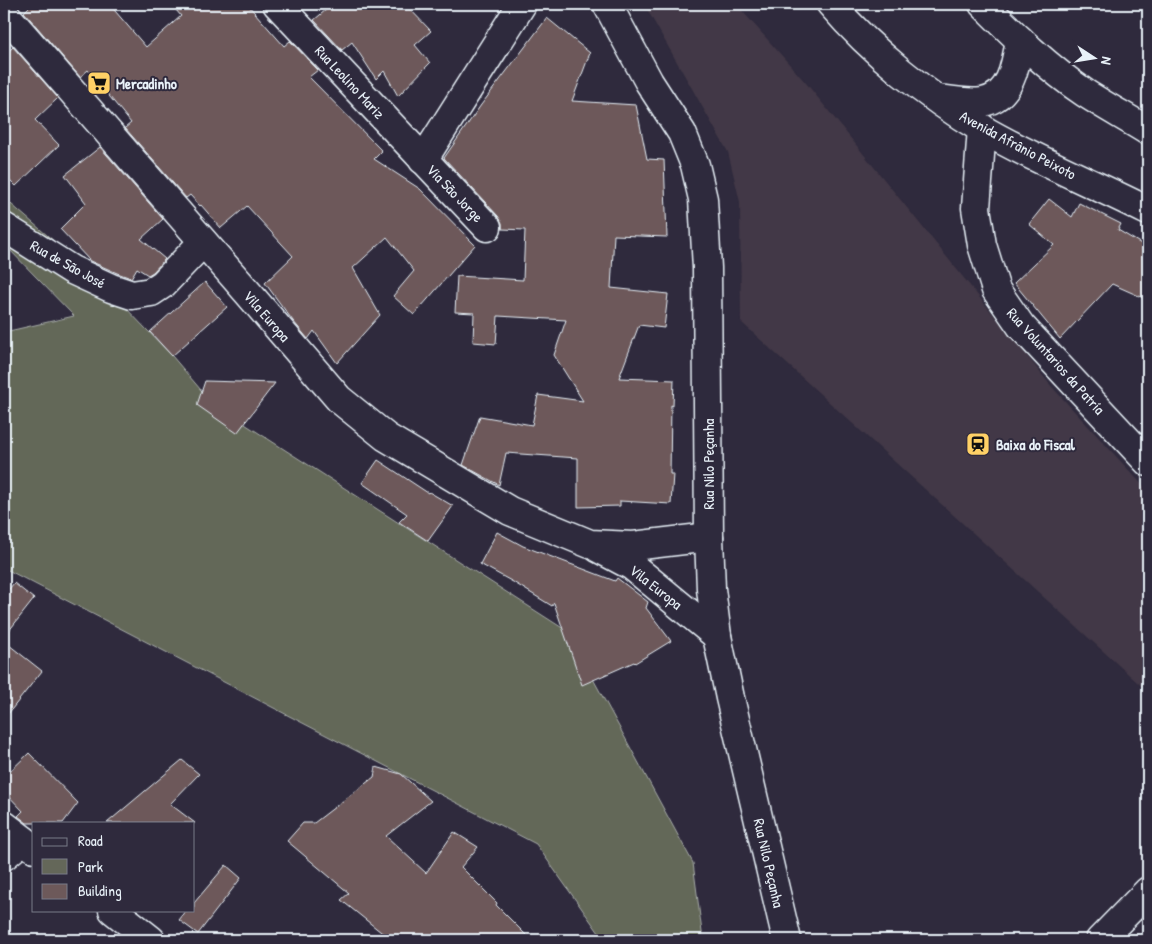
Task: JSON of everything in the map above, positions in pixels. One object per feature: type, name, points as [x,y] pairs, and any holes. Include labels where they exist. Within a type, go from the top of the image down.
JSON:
[{"type":"street","points":[[423,160],[522,4]]},
{"type":"street","name":"Rua Nilo Peçanha","points":[[607,4],[649,82],[682,133],[695,165],[703,199],[707,268],[711,589],[717,636],[730,698],[787,940]]},
{"type":"street","name":"Avenida Afrânio Peixoto","points":[[831,4],[849,25],[897,69],[937,99],[982,128],[1041,160],[1148,211]]},
{"type":"street","points":[[983,4],[1053,69],[1085,93],[1148,131]]},
{"type":"street","name":"Rua Leolino Mariz","points":[[285,7],[423,160]]},
{"type":"street","name":"Vila Europa","points":[[4,13],[339,399],[386,437],[510,511],[590,544],[632,566],[717,636]]},
{"type":"street","points":[[937,99],[968,103],[984,102],[996,97],[1006,88],[1012,75],[1020,40]]},
{"type":"street","name":"Rua Voluntarios da Patría","points":[[982,128],[976,208],[982,245],[996,290],[1021,326],[1148,462]]},
{"type":"street","name":"Via São Jorge","points":[[423,160],[487,227]]},
{"type":"street","name":"Rua de São José","points":[[4,227],[72,270],[110,288],[132,295],[151,292],[163,284],[203,242]]},
{"type":"street","name":"Vila Europa","points":[[590,544],[633,546],[709,537]]},
{"type":"street","points":[[1100,940],[1148,891]]},
{"type":"street","points":[[116,912],[152,940]]},
{"type":"shaded area","points":[[644,4],[736,4],[806,83],[1052,387],[1148,491],[1148,692],[741,322],[740,202],[728,152]]},
{"type":"green space","points":[[4,198],[99,280],[172,356],[212,403],[567,631],[693,863],[703,940],[604,940],[536,844],[4,568],[4,328],[9,331],[74,316],[4,244]]},
{"type":"building","points":[[32,4],[109,4],[146,47],[181,16],[171,4],[247,4],[284,46],[290,41],[318,70],[309,77],[382,151],[374,159],[420,189],[475,245],[414,315],[393,296],[414,271],[387,237],[353,268],[380,315],[337,363],[314,331],[308,339],[265,283],[293,256],[247,206],[221,228],[190,195],[186,198],[125,128],[131,123],[88,70],[80,77],[24,12]]},
{"type":"building","points":[[333,4],[405,4],[431,31],[415,45],[430,63],[398,96],[384,71],[376,79],[352,42],[342,50],[314,20]]},
{"type":"building","points":[[547,18],[590,53],[572,101],[636,105],[647,159],[664,160],[667,237],[614,235],[611,288],[668,294],[664,328],[639,325],[619,378],[674,380],[673,406],[671,405],[670,474],[673,474],[671,504],[620,501],[620,506],[578,507],[578,458],[506,453],[499,485],[463,465],[480,416],[532,425],[538,395],[583,401],[554,355],[566,320],[498,316],[496,344],[473,342],[474,313],[455,312],[457,276],[523,280],[525,230],[502,229],[502,223],[498,216],[444,158],[481,105]]},
{"type":"building","points":[[13,47],[58,98],[35,120],[59,145],[16,186],[4,174],[4,56]]},
{"type":"building","points":[[100,147],[163,219],[141,239],[165,259],[148,275],[137,268],[131,278],[90,261],[60,229],[86,203],[65,175]]},
{"type":"building","points":[[1049,199],[1072,217],[1079,203],[1121,224],[1118,230],[1148,248],[1148,300],[1112,284],[1060,339],[1014,283],[1054,245],[1029,224]]},
{"type":"building","points":[[205,282],[227,307],[172,356],[150,332]]},
{"type":"building","points":[[205,381],[275,383],[237,433],[197,405]]},
{"type":"building","points":[[378,460],[428,493],[453,506],[428,541],[399,522],[407,514],[362,483]]},
{"type":"building","points":[[497,532],[523,546],[615,581],[617,578],[648,602],[646,608],[671,641],[635,663],[582,685],[554,603],[552,606],[480,564]]},
{"type":"building","points":[[14,583],[34,599],[4,637],[4,595]]},
{"type":"building","points":[[4,641],[42,671],[4,719]]},
{"type":"building","points":[[29,753],[78,803],[64,822],[27,823],[18,816],[23,811],[4,791],[4,777]]},
{"type":"building","points":[[182,760],[199,774],[170,804],[194,822],[108,822]]},
{"type":"building","points":[[376,767],[401,774],[431,801],[386,836],[426,873],[454,832],[478,847],[461,867],[531,940],[391,940],[341,900],[349,893],[287,841],[303,823],[314,823],[374,777]]},
{"type":"building","points":[[226,865],[241,878],[198,934],[179,920],[185,912],[195,912],[195,902]]},
{"type":"place","name":"Mercadinho","points":[[99,83]]},
{"type":"place","name":"Baixa do Fiscal","points":[[978,444]]}]
